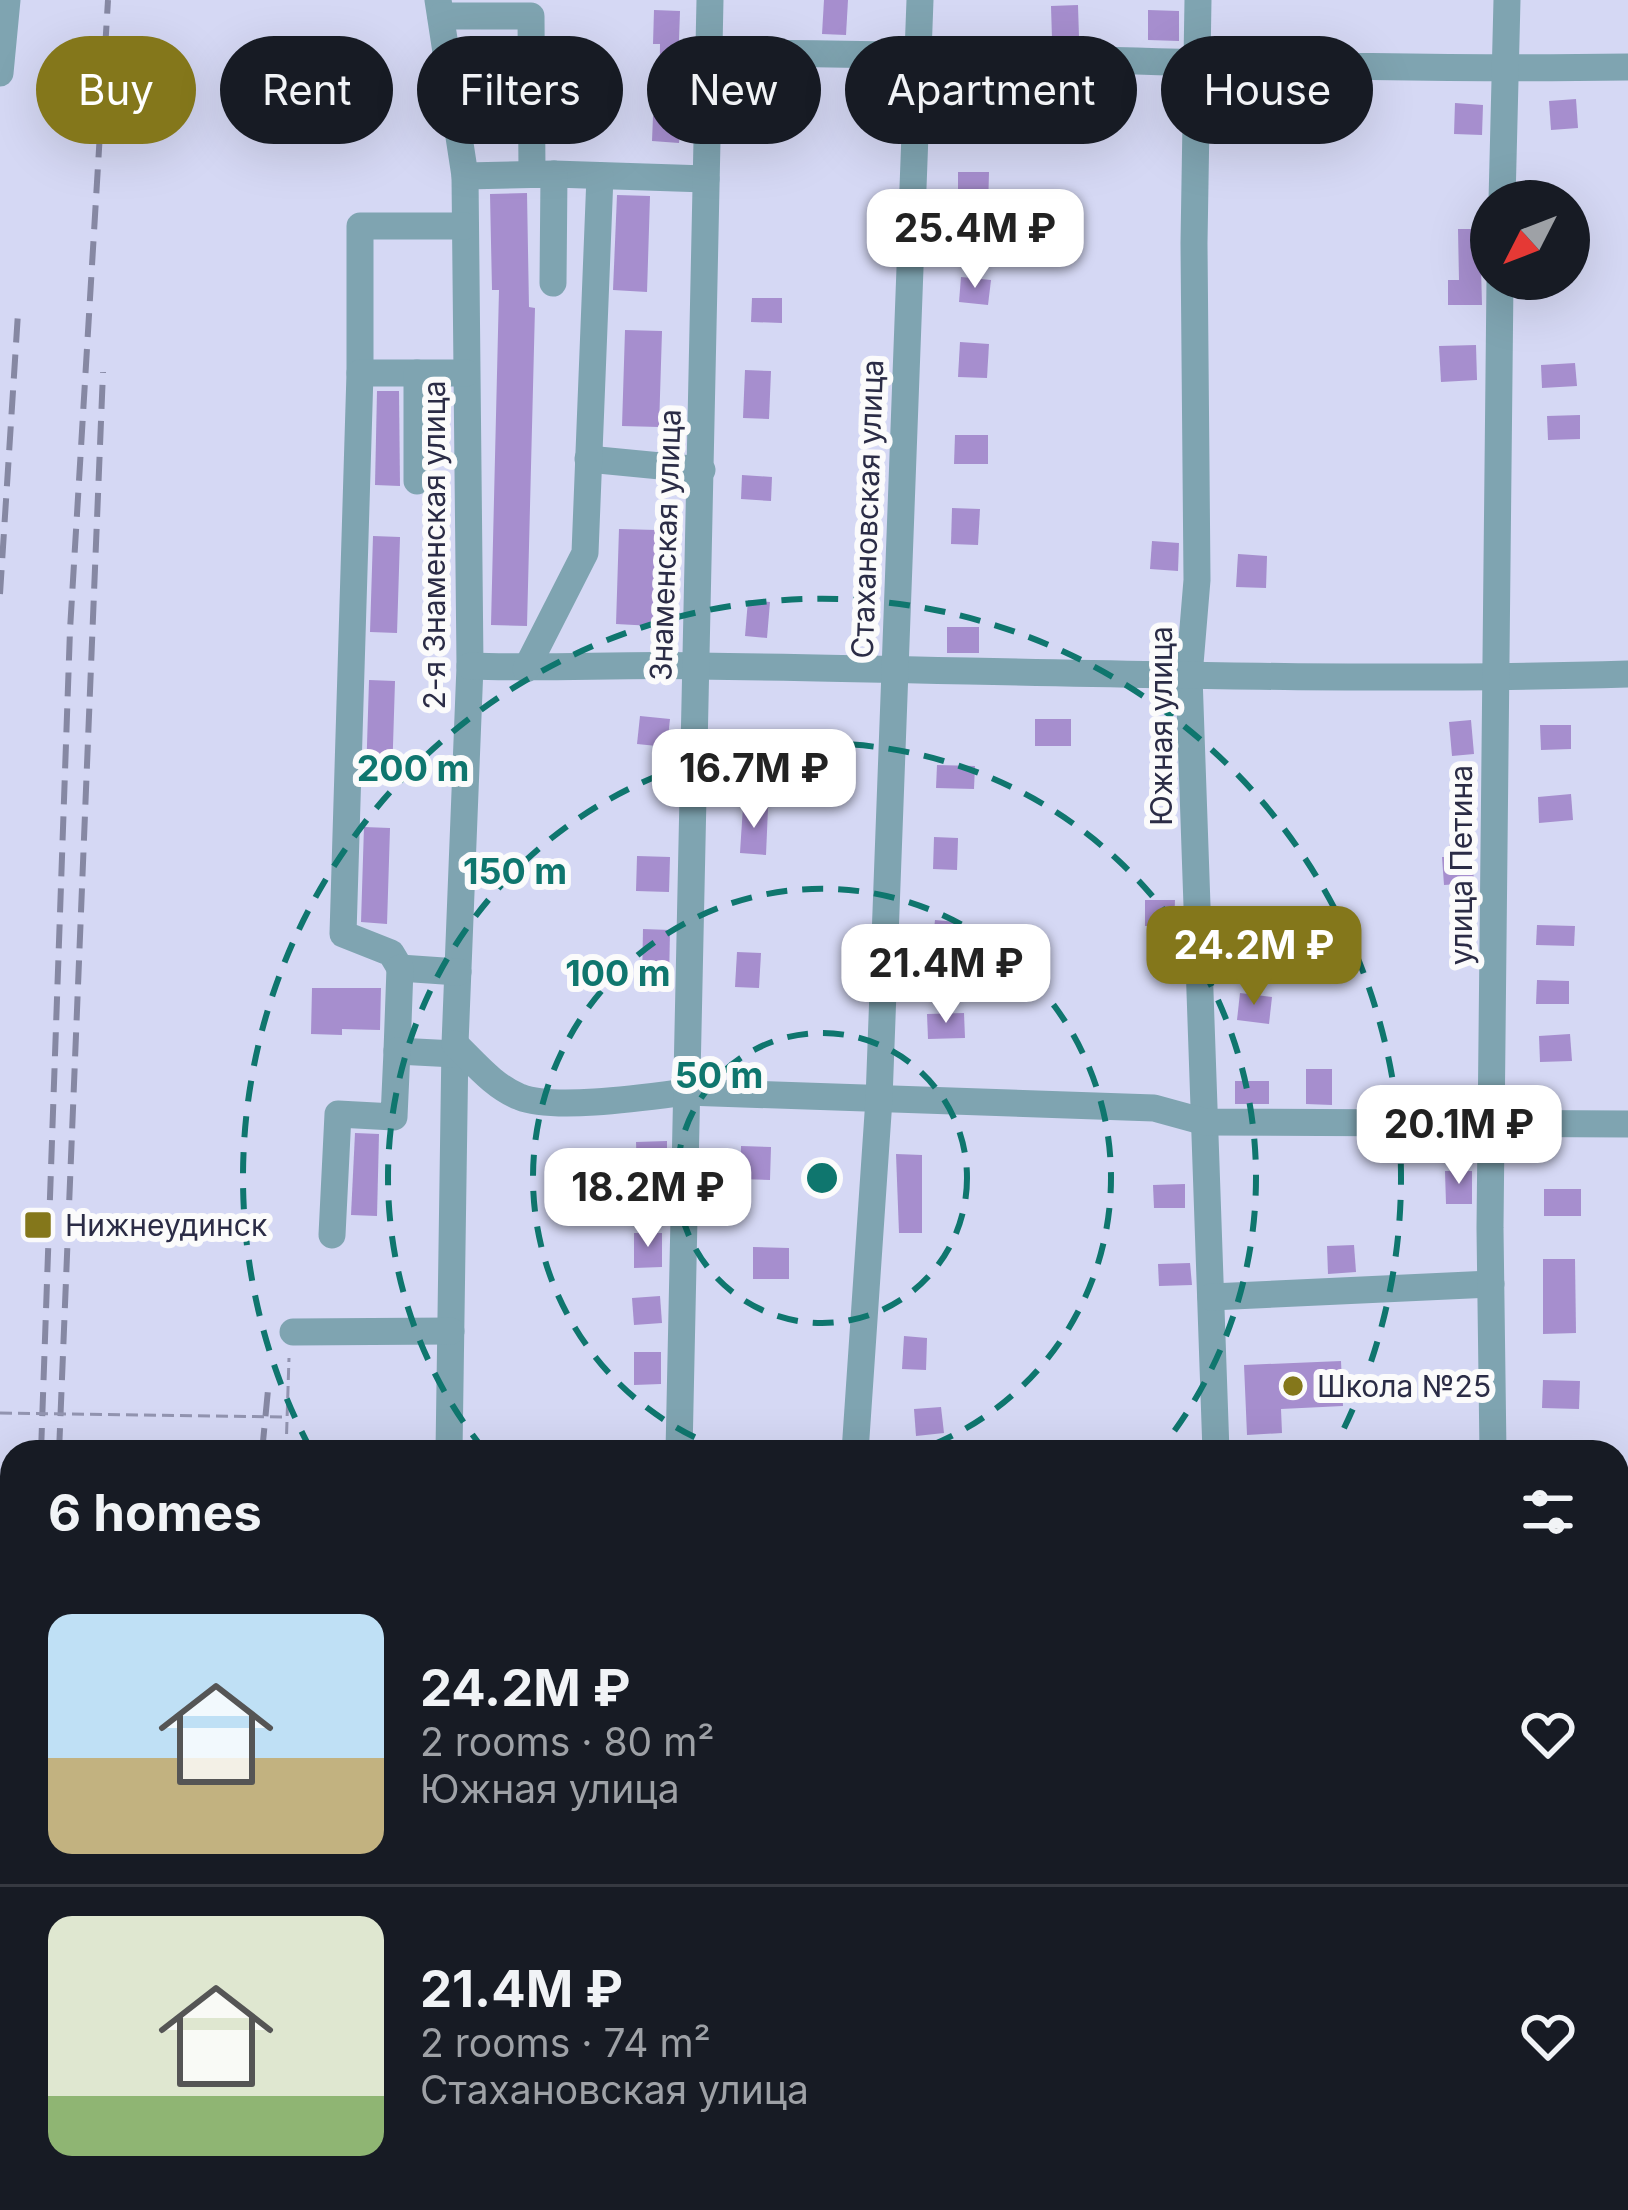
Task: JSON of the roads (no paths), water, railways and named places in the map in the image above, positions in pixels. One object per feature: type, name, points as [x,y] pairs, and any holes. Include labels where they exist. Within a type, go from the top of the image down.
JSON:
[{"type":"street","points":[[0,73],[7,0]]},
{"type":"street","name":"Знаменская улица","points":[[709,36],[710,0]]},
{"type":"street","name":"Стахановская улица","points":[[919,36],[920,0]]},
{"type":"street","name":"Южная улица","points":[[1197,36],[1198,0]]},
{"type":"street","points":[[1502,180],[1507,0]]},
{"type":"street","points":[[439,8],[530,8],[554,283]]},
{"type":"street","name":"2-я Знаменская улица","points":[[439,8],[465,176],[470,666],[455,1049],[449,1440]]},
{"type":"street","points":[[1373,66],[1628,67]]},
{"type":"street","name":"Знаменская улица","points":[[679,1440],[707,144]]},
{"type":"street","name":"Стахановская улица","points":[[856,1440],[879,1099],[914,144]]},
{"type":"street","name":"Южная улица","points":[[1196,144],[1197,580],[1189,676],[1216,1440]]},
{"type":"street","points":[[465,176],[706,179]]},
{"type":"street","points":[[526,669],[584,553],[600,176]]},
{"type":"street","points":[[332,1235],[338,1114],[394,1117],[400,968],[391,953],[343,934],[360,226],[465,226]]},
{"type":"street","name":"улица Петина","points":[[1492,1440],[1500,300]]},
{"type":"street","points":[[360,373],[466,373]]},
{"type":"street","points":[[417,373],[417,481]]},
{"type":"street","points":[[588,458],[701,470]]},
{"type":"street","points":[[470,666],[695,665],[1189,676],[1628,674]]},
{"type":"street","points":[[400,968],[458,972]]},
{"type":"street","points":[[397,1052],[455,1049],[524,1100],[618,1102],[686,1092],[1154,1108],[1205,1122],[1628,1124]]},
{"type":"street","points":[[1211,1298],[1491,1284]]},
{"type":"street","points":[[291,1344],[451,1331]]},
{"type":"railway","points":[[41,1440],[70,630],[108,0]]},
{"type":"railway","points":[[0,594],[18,313]]},
{"type":"railway","points":[[59,1440],[103,372]]},
{"type":"railway","points":[[263,1440],[268,1390]]},
{"type":"place","name":"Нижнеудинск","points":[[38,1225]]},
{"type":"place","name":"Школа №25","points":[[1293,1386]]}]
